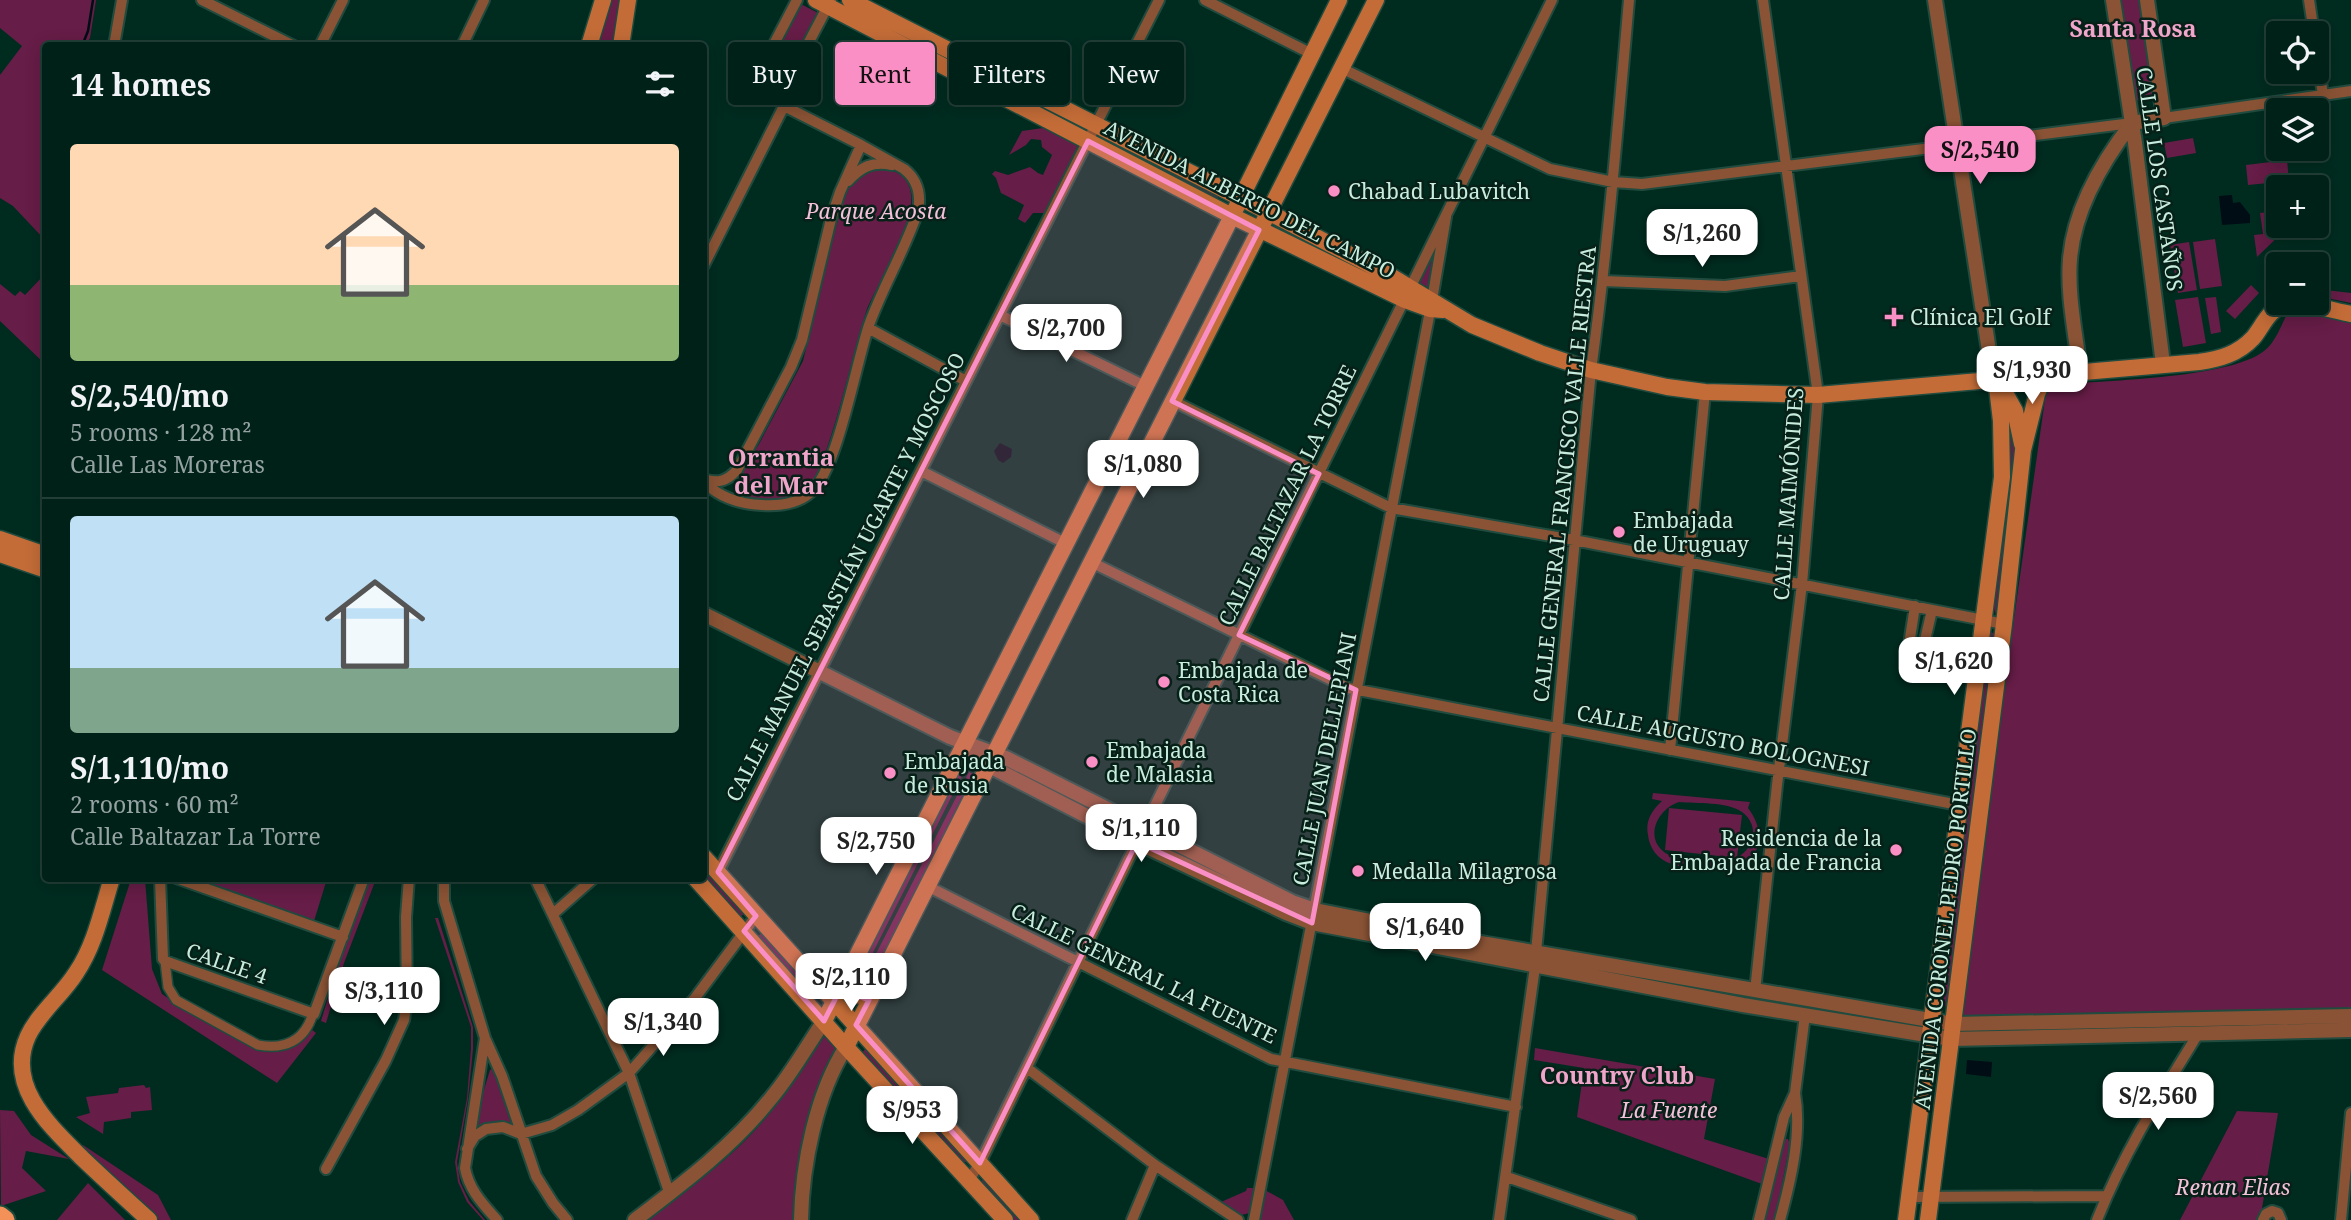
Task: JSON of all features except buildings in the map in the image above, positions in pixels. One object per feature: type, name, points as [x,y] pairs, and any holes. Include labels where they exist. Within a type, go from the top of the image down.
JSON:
[{"type":"highway","points":[[0,1216],[5,1220]]},
{"type":"main road","points":[[594,42],[603,0]]},
{"type":"main road","points":[[621,42],[628,0]]},
{"type":"main road","name":"AVENIDA ALBERTO DEL CAMPO","points":[[850,0],[1269,212],[1408,294]]},
{"type":"main road","points":[[824,1021],[1339,0]]},
{"type":"main road","points":[[846,1047],[1376,0]]},
{"type":"main road","name":"AVENIDA ALBERTO DEL CAMPO","points":[[825,2],[1259,230],[1529,349],[1591,370],[1667,387],[1705,392],[1818,395],[2199,362],[2225,356],[2252,338],[2273,311],[2287,304],[2351,314]]},
{"type":"main road","name":"AVENIDA CORONEL PEDRO PORTILLO","points":[[1927,1220],[2004,624],[2023,450],[2037,394],[2045,375]]},
{"type":"main road","points":[[1996,379],[2015,411],[2023,450]]},
{"type":"main road","name":"AVENIDA CORONEL PEDRO PORTILLO","points":[[1906,1220],[2002,477],[1996,379]]},
{"type":"main road","points":[[2001,438],[2008,428],[2020,429]]},
{"type":"main road","points":[[0,539],[42,554]]},
{"type":"main road","points":[[0,554],[42,569]]},
{"type":"main road","points":[[707,860],[1031,1220]]},
{"type":"main road","points":[[110,882],[85,958],[70,983],[30,1032],[23,1052],[22,1068],[28,1093],[43,1118],[149,1220]]},
{"type":"main road","points":[[699,882],[1005,1220]]},
{"type":"main road","points":[[844,981],[853,994],[868,996],[873,991]]},
{"type":"street","points":[[115,42],[122,0]]},
{"type":"street","points":[[202,0],[286,42]]},
{"type":"street","points":[[322,42],[343,0]]},
{"type":"street","points":[[464,42],[484,0]]},
{"type":"street","points":[[775,42],[797,0]]},
{"type":"street","name":"CALLE MANUEL SEBASTIÁN UGARTE Y MOSCOSO","points":[[718,872],[1159,0]]},
{"type":"street","points":[[1205,0],[1312,54]]},
{"type":"street","name":"CALLE BALTAZAR LA TORRE","points":[[1144,828],[1552,0]]},
{"type":"street","name":"CALLE GENERAL FRANCISCO VALLE RIESTRA","points":[[1499,1220],[1535,960],[1591,370],[1604,281],[1629,0]]},
{"type":"street","name":"CALLE MAIMÓNIDES","points":[[1755,991],[1802,584],[1818,395],[1763,0]]},
{"type":"street","points":[[1935,0],[1991,364],[1996,379]]},
{"type":"street","name":"CALLE LOS CASTAÑOS","points":[[2113,0],[2132,123],[2163,365]]},
{"type":"street","name":"CALLE LOS CASTAÑOS","points":[[2147,0],[2164,118]]},
{"type":"street","points":[[2309,0],[2312,21]]},
{"type":"street","points":[[808,42],[825,2]]},
{"type":"street","points":[[1341,68],[1550,169],[1613,182],[1642,184],[2132,123],[2351,91]]},
{"type":"street","points":[[2321,84],[2323,95]]},
{"type":"street","points":[[707,259],[784,106],[907,172],[919,193],[918,211],[881,292],[868,328],[833,453],[814,489],[800,500],[788,503],[743,504],[718,494],[707,484]]},
{"type":"street","points":[[2080,372],[2070,272],[2075,230],[2097,176],[2132,123]]},
{"type":"street","points":[[743,504],[729,492],[728,485],[749,450],[802,340],[839,191],[861,145]]},
{"type":"street","points":[[839,191],[869,164],[882,163],[907,172]]},
{"type":"street","name":"CALLE BALTAZAR LA TORRE","points":[[1434,306],[1446,217]]},
{"type":"street","points":[[1604,281],[1725,286],[1801,276]]},
{"type":"street","name":"CALLE JUAN DELLEPIANI","points":[[1254,1220],[1391,508],[1434,306]]},
{"type":"street","points":[[1000,315],[1145,386]]},
{"type":"street","points":[[868,328],[966,381]]},
{"type":"street","points":[[1670,750],[1705,392]]},
{"type":"street","points":[[1172,401],[1391,508],[1574,540],[2004,624]]},
{"type":"street","points":[[920,471],[1065,543]]},
{"type":"street","points":[[707,481],[720,482],[732,476]]},
{"type":"street","name":"CALLE AUGUSTO BOLOGNESI","points":[[1091,562],[1348,688],[1959,805]]},
{"type":"street","points":[[1915,606],[1906,664],[1908,668],[1915,669],[1919,666],[1933,610]]},
{"type":"street","points":[[707,616],[962,746],[1144,828],[1292,902],[1313,917]]},
{"type":"street","points":[[991,760],[1138,842],[1286,914],[1535,960],[1805,1015],[1952,1031],[2198,1034],[2351,1030]]},
{"type":"street","points":[[969,1180],[980,1163],[1138,842]]},
{"type":"street","points":[[160,882],[163,958],[168,987],[176,1000],[258,1045],[272,1047],[292,1044],[305,1032],[363,882]]},
{"type":"street","points":[[187,882],[343,937]]},
{"type":"street","points":[[326,1168],[380,1072],[404,1020],[407,999],[406,917],[409,882]]},
{"type":"street","points":[[444,882],[444,901],[485,1038],[502,1076],[536,1176],[567,1220]]},
{"type":"street","points":[[537,882],[629,1073],[670,1195]]},
{"type":"street","points":[[553,914],[589,882]]},
{"type":"street","name":"CALLE GENERAL LA FUENTE","points":[[927,886],[1270,1059],[1516,1107]]},
{"type":"street","points":[[467,1149],[475,1136],[489,1128],[503,1127],[521,1134],[544,1129],[565,1118],[629,1073],[695,998],[756,916]]},
{"type":"street","points":[[1535,960],[1755,991],[1932,1028]]},
{"type":"street","name":"CALLE 4","points":[[165,961],[314,1013]]},
{"type":"street","points":[[1780,1220],[1796,1141],[1798,1120],[1795,1093],[1805,1015]]},
{"type":"street","points":[[1952,1031],[2351,1016]]},
{"type":"street","points":[[635,1220],[706,1166],[744,1129],[773,1097],[824,1021]]},
{"type":"street","points":[[2097,1220],[2106,1196],[2151,1111],[2198,1034]]},
{"type":"street","points":[[485,1038],[465,1168],[470,1185],[497,1220]]},
{"type":"street","points":[[802,1220],[802,1188],[809,1144],[826,1091],[846,1047]]},
{"type":"street","points":[[1027,1068],[1155,1165],[1238,1220]]},
{"type":"street","points":[[1759,1220],[1784,1117],[1795,1093]]},
{"type":"street","points":[[2341,1220],[2351,1113]]},
{"type":"street","points":[[1780,1136],[1787,1135],[1796,1141]]},
{"type":"street","points":[[1132,1220],[1155,1165]]},
{"type":"street","points":[[1507,1177],[1631,1220]]},
{"type":"street","points":[[1910,1197],[2106,1196]]},
{"type":"street","points":[[2263,1220],[2266,1214],[2272,1212],[2278,1213],[2281,1220]]},
{"type":"highlighted area","points":[[1088,141],[1259,230],[1172,401],[1319,474],[1239,635],[1356,690],[1312,923],[1137,842],[980,1163],[856,1025],[869,1000],[840,990],[824,1021],[744,931],[756,916],[718,872]]},
{"type":"green space","points":[[0,0],[96,0],[88,42],[42,42],[42,237],[13,206],[0,198],[0,75],[22,46],[0,28]]},
{"type":"green space","points":[[603,0],[628,0],[621,42],[590,42]]},
{"type":"green space","points":[[2120,0],[2140,0],[2155,97],[2141,102],[2135,99]]},
{"type":"green space","points":[[799,3],[818,13],[803,42],[779,42]]},
{"type":"green space","points":[[1043,128],[1081,144],[1045,213],[1033,213],[1025,223],[1018,219],[1024,205],[1001,193],[992,174],[995,171],[1008,175],[1030,167],[1043,175],[1052,155],[1042,147],[1041,140],[1031,139],[1009,155],[1022,131]]},
{"type":"green space","points":[[1106,132],[1221,193],[1215,201],[1100,143]]},
{"type":"green space","points":[[2193,138],[2196,153],[2167,158],[2164,143]]},
{"type":"green space","points":[[2287,161],[2288,175],[2266,175],[2266,183],[2248,185],[2246,165]]},
{"type":"green space","name":"Parque Acosta","points":[[878,168],[900,174],[910,188],[911,206],[896,252],[867,309],[819,472],[809,488],[795,497],[778,501],[751,498],[744,495],[738,477],[759,444],[803,361],[845,194],[854,179],[868,170]]},
{"type":"green space","points":[[2266,212],[2266,238],[2277,238],[2257,257],[2254,235],[2263,234],[2260,213]]},
{"type":"green space","points":[[1442,227],[1430,294],[1413,288]]},
{"type":"green space","points":[[2215,239],[2222,286],[2200,289],[2193,242]]},
{"type":"green space","points":[[2189,242],[2197,290],[2178,293],[2170,245]]},
{"type":"green space","points":[[42,277],[42,361],[0,321],[0,284],[15,296],[20,291],[25,295]]},
{"type":"green space","points":[[2251,285],[2259,293],[2235,319],[2226,311]]},
{"type":"green space","points":[[2329,290],[2351,293],[2351,303],[2329,298]]},
{"type":"green space","points":[[2198,297],[2206,343],[2183,347],[2175,300]]},
{"type":"green space","points":[[2216,297],[2221,332],[2211,334],[2205,298]]},
{"type":"green space","points":[[2286,315],[2317,315],[2351,321],[2351,1008],[1966,1020],[1958,1015],[2047,385],[2161,377],[2222,368],[2264,351]]},
{"type":"green space","points":[[2016,433],[2017,438],[2002,611],[1996,614],[1994,608],[2007,463],[2005,434]]},
{"type":"green space","points":[[1991,632],[1997,638],[1946,1005],[1941,1012],[1989,636]]},
{"type":"green space","points":[[956,766],[965,770],[855,988],[848,979]]},
{"type":"green space","points":[[969,772],[973,774],[868,989],[858,989]]},
{"type":"green space","points":[[1653,793],[1750,802],[1748,808],[1758,828],[1759,837],[1754,855],[1738,867],[1727,870],[1690,868],[1667,862],[1658,856],[1648,835],[1650,816],[1662,801],[1652,799]],"holes":[[[1679,802],[1720,805],[1742,812],[1753,828],[1753,836],[1745,852],[1737,858],[1717,862],[1680,859],[1661,849],[1654,835],[1658,819]]]},
{"type":"green space","points":[[1669,808],[1742,815],[1737,858],[1665,850]]},
{"type":"green space","points":[[707,869],[746,911],[740,918],[707,881]]},
{"type":"green space","points":[[130,882],[145,882],[152,969],[162,994],[261,1051],[295,1045],[311,1029],[316,1033],[277,1083],[102,970]]},
{"type":"green space","points":[[205,882],[326,882],[314,921]]},
{"type":"green space","points":[[368,882],[375,882],[344,963],[326,1023],[321,1021]]},
{"type":"green space","points":[[435,918],[438,918],[473,1027],[468,1099],[457,1162],[460,1182],[469,1201],[485,1220],[467,1202],[458,1182],[455,1162],[467,1098],[471,1027]]},
{"type":"green space","points":[[763,932],[814,988],[809,995],[758,936]]},
{"type":"green space","points":[[823,1034],[827,1034],[839,1045],[795,1220],[646,1220],[713,1170],[745,1141],[772,1110]]},
{"type":"green space","name":"La Fuente","points":[[1535,1048],[1715,1079],[1704,1139],[1769,1159],[1762,1184],[1577,1117],[1584,1068],[1534,1060]]},
{"type":"green space","points":[[869,1049],[967,1159],[966,1162],[961,1162],[864,1058],[862,1053]]},
{"type":"green space","points":[[493,1068],[512,1121],[478,1126],[474,1122],[490,1070]]},
{"type":"green space","points":[[144,1085],[146,1088],[150,1087],[152,1110],[131,1112],[131,1118],[104,1122],[103,1134],[76,1117],[90,1113],[86,1097],[118,1093],[119,1088]]},
{"type":"green space","points":[[0,1110],[14,1111],[31,1135],[69,1159],[26,1151],[22,1168],[46,1191],[1,1206]]},
{"type":"green space","name":"Renan Elias","points":[[2237,1111],[2278,1113],[2260,1220],[2180,1220]]},
{"type":"green space","points":[[1788,1139],[1790,1144],[1775,1220],[1765,1220],[1781,1143]]},
{"type":"green space","points":[[83,1145],[158,1195],[171,1220],[159,1220],[80,1148]]},
{"type":"green space","points":[[984,1177],[1025,1220],[1012,1220],[981,1182]]},
{"type":"green space","points":[[88,1183],[125,1220],[57,1220]]},
{"type":"green space","points":[[1247,1188],[1255,1188],[1250,1213],[1241,1215],[1221,1202],[1246,1191]]},
{"type":"green space","points":[[1265,1190],[1283,1200],[1294,1220],[1259,1220]]},
{"type":"shaded area","points":[[2232,195],[2233,203],[2240,202],[2250,215],[2250,223],[2222,225],[2219,196]]},
{"type":"shaded area","points":[[1000,443],[1012,449],[1011,457],[1003,463],[998,460],[994,451]]},
{"type":"shaded area","points":[[1967,1060],[1992,1062],[1991,1077],[1966,1074]]},
{"type":"waterway","points":[[84,42],[93,0]]},
{"type":"place","name":"Chabad Lubavitch","points":[[1334,191]]},
{"type":"place","name":"Clínica El Golf","points":[[1894,317]]},
{"type":"place","name":"Embajada de Uruguay","points":[[1619,532]]},
{"type":"place","name":"Embajada de Costa Rica","points":[[1164,682]]},
{"type":"place","name":"Embajada de Malasia","points":[[1092,762]]},
{"type":"place","name":"Embajada de Rusia","points":[[890,773]]},
{"type":"place","name":"Residencia de la Embajada de Francia","points":[[1896,850]]},
{"type":"place","name":"Medalla Milagrosa","points":[[1358,871]]},
{"type":"district","name":"Santa Rosa","points":[[2133,28]]},
{"type":"district","name":"Orrantia del Mar","points":[[781,470]]},
{"type":"district","name":"Country Club","points":[[1617,1075]]}]
